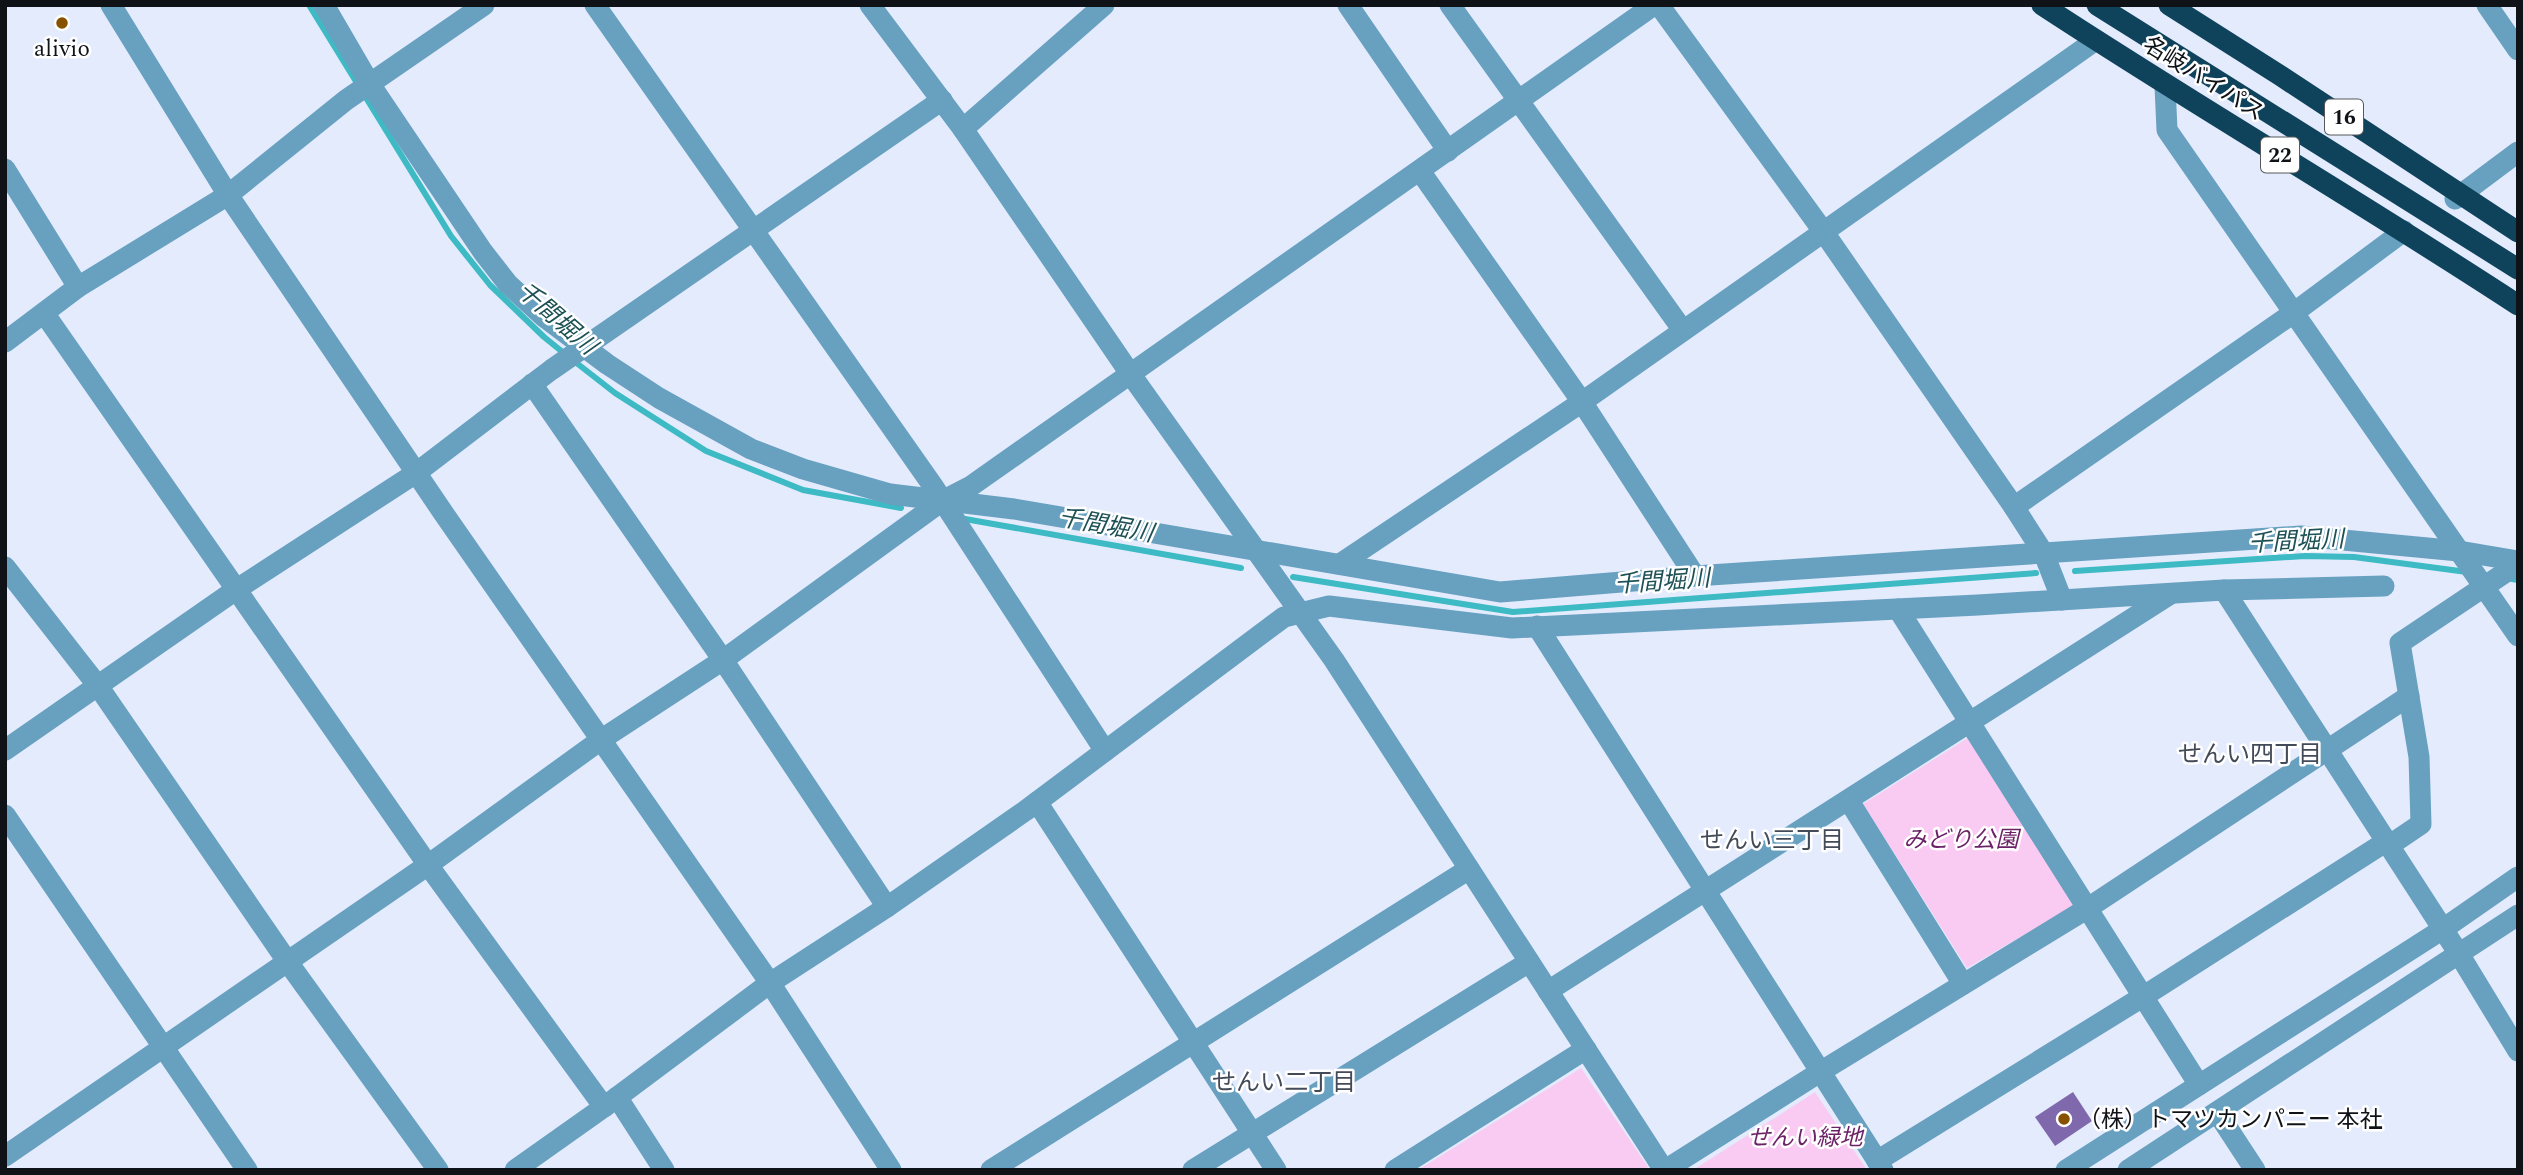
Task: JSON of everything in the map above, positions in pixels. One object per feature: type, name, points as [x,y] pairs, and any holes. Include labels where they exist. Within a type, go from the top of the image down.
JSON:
[{"type":"highway","name":"名岐バイパス","points":[[2042,5],[2165,86],[2404,231],[2518,305]]},
{"type":"highway","points":[[2097,5],[2518,269]]},
{"type":"highway","name":"名岐バイパス","points":[[2158,5],[2518,240]]},
{"type":"highway","name":"16","points":[[2169,5],[2518,232]]},
{"type":"street","points":[[111,5],[228,195],[416,473],[770,983],[891,1170]]},
{"type":"street","points":[[324,5],[368,85],[470,233],[508,284],[543,317],[582,349],[659,398],[751,449],[803,469],[890,494],[1014,509],[1500,592],[1695,576],[2301,536],[2516,564]]},
{"type":"street","points":[[5,342],[78,287],[228,195],[346,100],[484,5]]},
{"type":"street","points":[[595,5],[942,501],[1105,751]]},
{"type":"street","points":[[870,5],[963,129],[1129,372],[1334,660],[1665,1170],[2088,908],[2409,696]]},
{"type":"street","points":[[963,129],[1104,5]]},
{"type":"street","points":[[1348,5],[1448,151]]},
{"type":"street","points":[[1450,5],[1682,329]]},
{"type":"street","points":[[5,1156],[428,865],[602,739],[723,660],[942,501],[971,486],[1129,372],[1656,5],[1823,231],[2014,507],[2043,554],[2062,600]]},
{"type":"street","points":[[2487,5],[2518,50]]},
{"type":"street","points":[[1339,564],[1582,402],[1682,329],[2096,40]]},
{"type":"street","points":[[2165,86],[2167,130],[2292,314],[2518,636]]},
{"type":"street","points":[[5,750],[237,589],[416,473],[531,384],[942,100]]},
{"type":"street","points":[[2455,199],[2518,152]]},
{"type":"street","points":[[5,169],[78,287]]},
{"type":"street","points":[[1420,171],[1582,402],[1695,576]]},
{"type":"street","points":[[2014,507],[2292,314],[2404,231]]},
{"type":"street","points":[[44,313],[428,865],[664,1170]]},
{"type":"street","points":[[531,384],[723,660],[887,907]]},
{"type":"street","points":[[1537,626],[1880,1165],[2144,996],[2421,824],[2419,757],[2400,643],[2516,564]]},
{"type":"street","points":[[5,567],[99,686],[287,961],[438,1170]]},
{"type":"street","points":[[515,1170],[770,983],[887,907],[1037,802],[1284,617],[1329,606],[1512,628],[2224,590],[2384,586]]},
{"type":"street","points":[[2224,590],[2459,954],[2518,1051]]},
{"type":"street","points":[[1548,991],[2172,593]]},
{"type":"street","points":[[1898,609],[2199,1084]]},
{"type":"street","points":[[1849,800],[1964,984]]},
{"type":"street","points":[[1037,802],[1276,1170]]},
{"type":"street","points":[[5,815],[247,1170]]},
{"type":"street","points":[[991,1170],[1469,869]]},
{"type":"street","points":[[2066,1170],[2443,929],[2518,877]]},
{"type":"street","points":[[2128,1170],[2518,915]]},
{"type":"street","points":[[1193,1170],[1529,962]]},
{"type":"street","points":[[1395,1170],[1586,1049]]},
{"type":"street","points":[[2217,1112],[2255,1170]]},
{"type":"green space","name":"みどり公園","points":[[1971,736],[2077,904],[1967,968],[1863,804]]},
{"type":"green space","points":[[1581,1068],[1648,1167],[1644,1170],[1418,1170]]},
{"type":"green space","name":"せんい緑地","points":[[1815,1092],[1867,1170],[1693,1170]]},
{"type":"building","name":"（株）トマツカンパニー 本社","points":[[2073,1092],[2092,1121],[2055,1146],[2035,1117]]},
{"type":"waterway","name":"千間堀川","points":[[309,5],[451,236],[490,285],[565,354]]},
{"type":"waterway","name":"千間堀川","points":[[574,361],[615,393],[706,451],[803,490],[901,508]]},
{"type":"waterway","name":"千間堀川","points":[[965,519],[1241,568]]},
{"type":"waterway","name":"千間堀川","points":[[2075,571],[2305,556],[2354,557],[2467,572]]},
{"type":"waterway","name":"千間堀川","points":[[1293,577],[1513,612],[2036,573]]},
{"type":"waterway","name":"千間堀川","points":[[2506,578],[2518,580]]},
{"type":"place","name":"alivio","points":[[62,23]]},
{"type":"place","name":"（株）トマツカンパニー 本社","points":[[2064,1119]]},
{"type":"district","name":"せんい四丁目","points":[[2250,754]]},
{"type":"district","name":"せんい三丁目","points":[[1772,840]]},
{"type":"district","name":"せんい二丁目","points":[[1284,1082]]}]
